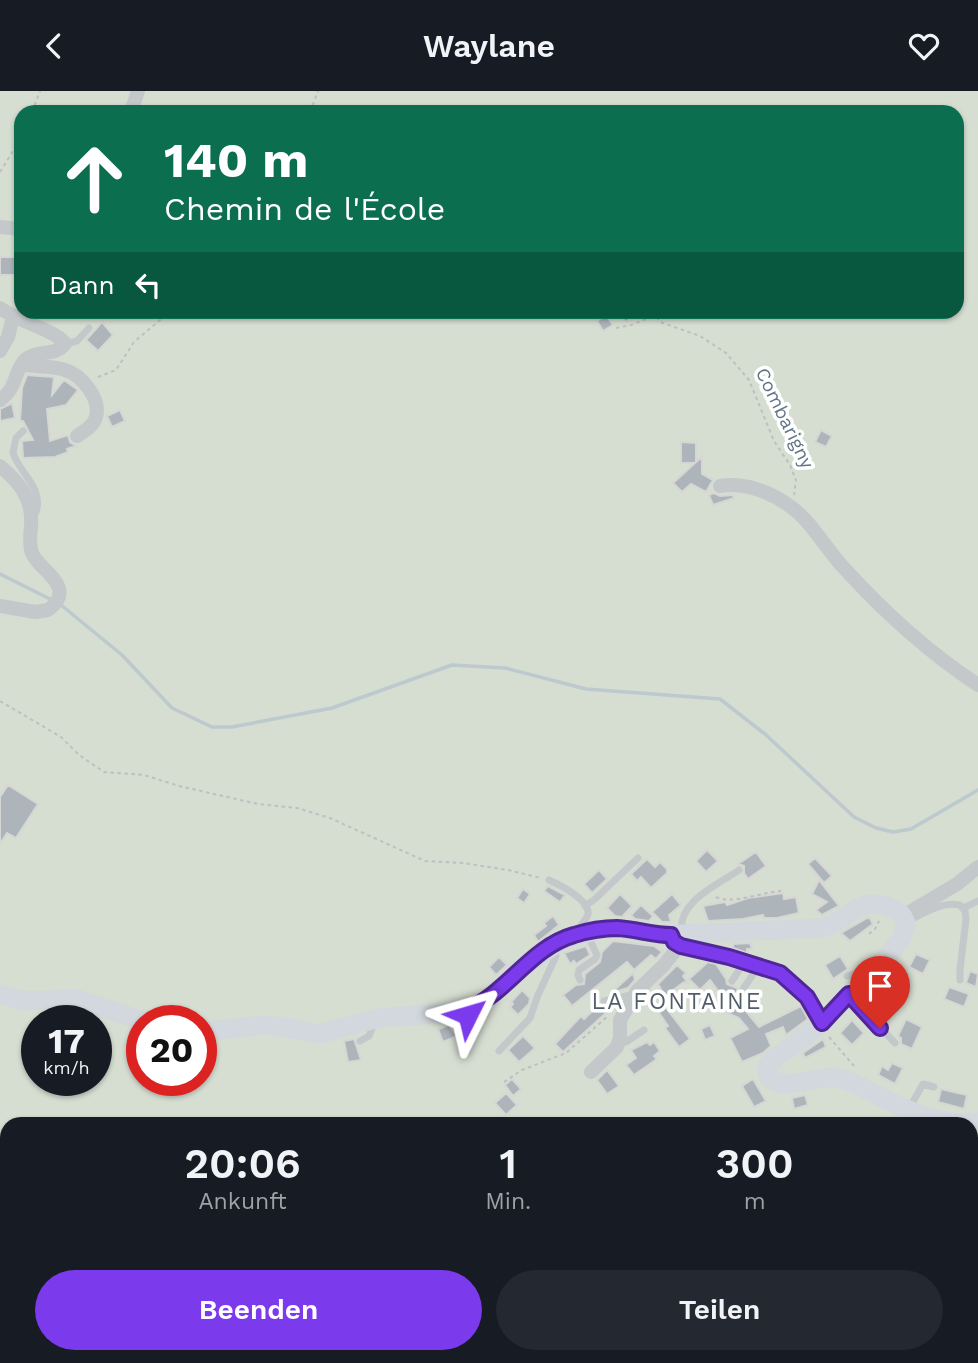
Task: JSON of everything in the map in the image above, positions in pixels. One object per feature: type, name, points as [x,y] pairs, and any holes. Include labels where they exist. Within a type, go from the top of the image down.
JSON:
[{"type":"street","points":[[0,307],[13,317],[8,337],[0,351]]},
{"type":"street","points":[[0,400],[11,390],[22,364],[32,356],[59,350],[65,344],[59,335],[18,319]]},
{"type":"street","points":[[22,364],[66,370],[75,374],[86,385],[97,416],[92,424],[77,436]]},
{"type":"street","points":[[0,466],[23,489],[30,503],[32,554],[52,575],[59,589],[56,602],[48,610],[35,612],[0,606]]},
{"type":"street","points":[[720,486],[735,484],[755,489],[793,508],[846,570],[902,627],[927,649],[978,685]]},
{"type":"street","points":[[910,1115],[859,1085],[828,1078],[780,1084],[768,1077],[767,1066],[821,1024],[848,985],[877,968],[901,939],[905,919],[978,867]]},
{"type":"street","points":[[677,938],[822,928],[871,903],[890,907],[905,919]]},
{"type":"street","points":[[217,1030],[261,1025],[314,1034],[332,1032],[374,1019],[467,1010],[489,997],[519,970],[562,940],[582,933],[615,928],[677,938],[780,973],[807,997],[821,1024]]},
{"type":"street","points":[[591,1072],[614,1051],[620,1041],[620,1020],[637,991],[663,965],[677,938]]},
{"type":"street","points":[[0,994],[24,1001],[77,999],[126,1016]]},
{"type":"lane","points":[[65,344],[77,341],[89,328]]},
{"type":"lane","points":[[23,431],[16,438],[13,453],[37,496],[38,508],[31,515]]},
{"type":"lane","points":[[585,906],[638,858]]},
{"type":"lane","points":[[677,938],[682,919],[694,902],[739,870]]},
{"type":"lane","points":[[549,880],[572,892],[588,913],[578,929],[597,955],[578,972],[580,980]]},
{"type":"lane","points":[[963,908],[978,901]]},
{"type":"lane","points":[[905,919],[947,904],[963,908],[966,919],[960,980]]},
{"type":"lane","points":[[499,1051],[530,1018],[556,956],[551,947]]},
{"type":"lane","points":[[732,981],[752,963]]},
{"type":"lane","points":[[742,991],[752,963]]},
{"type":"lane","points":[[848,985],[895,1043]]},
{"type":"lane","points":[[604,1001],[631,995]]},
{"type":"lane","points":[[454,1026],[467,1018],[467,1010]]},
{"type":"lane","points":[[360,1041],[369,1036],[374,1019]]},
{"type":"lane","points":[[620,1041],[626,1042],[644,1030]]},
{"type":"lane","points":[[910,1115],[923,1084],[934,1087]]},
{"type":"path","points":[[0,173],[14,150]]},
{"type":"path","points":[[86,385],[94,378],[116,370],[134,342],[161,319]]},
{"type":"path","points":[[616,328],[647,319]]},
{"type":"path","name":"Combarigny","points":[[658,319],[700,336],[726,353],[749,380],[775,442],[796,480],[793,508]]},
{"type":"path","points":[[0,701],[61,737],[79,755],[104,772],[144,775],[258,804],[297,809],[341,823],[425,861],[497,868],[549,880]]},
{"type":"path","points":[[694,902],[714,897],[731,899],[781,891]]},
{"type":"path","points":[[504,1082],[522,1070],[561,1056],[573,1048],[631,995]]},
{"type":"path","points":[[821,1024],[852,1062],[860,1076],[859,1085]]},
{"type":"shaded area","points":[[0,91],[978,91],[978,1117],[0,1117]]},
{"type":"building","points":[[0,257],[14,257],[14,275],[0,275]]},
{"type":"building","points":[[609,319],[613,325],[603,331],[597,321]]},
{"type":"building","points":[[102,322],[113,335],[98,351],[86,340]]},
{"type":"building","points":[[27,375],[54,377],[52,395],[64,380],[78,390],[66,405],[47,409],[50,441],[68,435],[70,442],[76,446],[67,449],[68,452],[55,457],[23,458],[22,441],[33,440],[23,421],[20,421],[22,388]]},
{"type":"building","points":[[12,403],[15,418],[0,421],[0,409]]},
{"type":"building","points":[[120,410],[125,421],[112,427],[107,416]]},
{"type":"building","points":[[821,430],[832,436],[826,447],[815,442]]},
{"type":"building","points":[[681,442],[696,443],[696,462],[702,457],[702,474],[713,480],[706,492],[691,484],[682,492],[673,483],[695,463],[681,463]]},
{"type":"building","points":[[714,493],[720,496],[733,495],[734,498],[713,505],[709,495]]},
{"type":"building","points":[[8,785],[38,804],[16,838],[7,833],[0,844],[0,797]]},
{"type":"building","points":[[707,850],[718,861],[706,872],[696,861]]},
{"type":"building","points":[[756,852],[766,866],[748,879],[744,866],[738,864]]},
{"type":"building","points":[[815,858],[832,876],[824,883],[808,864]]},
{"type":"building","points":[[647,859],[655,867],[660,862],[667,869],[667,873],[651,888],[641,877],[637,881],[631,874]]},
{"type":"building","points":[[599,870],[607,879],[592,893],[584,884]]},
{"type":"building","points":[[819,880],[839,906],[822,915],[816,910],[827,902],[812,894]]},
{"type":"building","points":[[548,886],[565,895],[560,902],[544,891]]},
{"type":"building","points":[[523,889],[530,894],[524,903],[517,898]]},
{"type":"building","points":[[783,893],[784,899],[796,897],[799,913],[777,918],[764,918],[763,915],[708,921],[703,906],[725,902],[727,905],[748,898]]},
{"type":"building","points":[[620,894],[632,906],[622,917],[615,916],[607,908]]},
{"type":"building","points":[[672,894],[681,905],[669,915],[671,922],[662,922],[652,912]]},
{"type":"building","points":[[641,905],[653,916],[649,921],[635,919],[631,915]]},
{"type":"building","points":[[553,916],[559,925],[538,942],[534,935],[546,926],[544,923]]},
{"type":"building","points":[[869,917],[873,924],[850,941],[841,933]]},
{"type":"building","points":[[613,941],[654,946],[662,952],[656,959],[651,955],[634,970],[627,962],[572,1006],[563,995],[576,985],[584,984],[585,974],[600,962],[602,952]]},
{"type":"building","points":[[750,943],[752,949],[747,949],[747,953],[733,948],[733,944]]},
{"type":"building","points":[[586,946],[590,955],[576,964],[574,961],[570,964],[564,953]]},
{"type":"building","points":[[916,954],[930,960],[923,974],[909,967]]},
{"type":"building","points":[[840,956],[848,969],[833,979],[825,965]]},
{"type":"building","points":[[499,957],[507,965],[496,975],[489,967]]},
{"type":"building","points":[[708,962],[716,964],[727,984],[737,988],[738,996],[746,996],[740,1004],[759,1027],[801,1006],[808,1019],[786,1035],[783,1027],[766,1034],[771,1046],[763,1053],[742,1062],[730,1038],[748,1029],[739,1018],[723,1011],[726,1004],[718,998],[721,995],[710,980],[700,990],[689,979]]},
{"type":"building","points":[[677,965],[686,973],[683,976],[688,983],[684,982],[665,996],[658,984]]},
{"type":"building","points":[[970,971],[978,974],[976,987],[966,983]]},
{"type":"building","points":[[633,973],[635,980],[628,988],[611,993]]},
{"type":"building","points":[[949,987],[969,994],[964,1007],[944,999]]},
{"type":"building","points":[[522,990],[530,998],[529,1004],[518,1015],[510,1007]]},
{"type":"building","points":[[882,992],[897,998],[890,1015],[875,1009]]},
{"type":"building","points":[[599,1005],[606,1013],[563,1052],[555,1044],[581,1016],[584,1019]]},
{"type":"building","points":[[664,1005],[690,1039],[679,1047],[665,1028],[668,1026],[657,1010]]},
{"type":"building","points":[[906,1019],[922,1027],[912,1049],[901,1044],[901,1038],[898,1036]]},
{"type":"building","points":[[852,1020],[864,1033],[852,1045],[840,1033]]},
{"type":"building","points":[[449,1025],[457,1036],[443,1042],[438,1029]]},
{"type":"building","points":[[710,1025],[715,1036],[705,1040],[701,1029]]},
{"type":"building","points":[[523,1036],[535,1048],[519,1062],[508,1050]]},
{"type":"building","points":[[354,1039],[361,1060],[348,1062],[344,1041]]},
{"type":"building","points":[[823,1039],[826,1047],[805,1058],[803,1053]]},
{"type":"building","points":[[647,1042],[650,1045],[654,1042],[660,1051],[654,1056],[657,1059],[634,1075],[626,1065],[636,1058],[631,1050]]},
{"type":"building","points":[[892,1063],[903,1068],[895,1084],[878,1075],[882,1066],[888,1070]]},
{"type":"building","points":[[607,1070],[619,1086],[607,1094],[597,1080]]},
{"type":"building","points":[[512,1079],[521,1089],[513,1096],[505,1085]]},
{"type":"building","points":[[753,1079],[766,1101],[754,1107],[742,1086]]},
{"type":"building","points":[[941,1089],[967,1095],[964,1109],[938,1102]]},
{"type":"building","points":[[506,1093],[517,1105],[506,1115],[495,1103]]},
{"type":"building","points":[[805,1095],[808,1105],[794,1109],[792,1098]]},
{"type":"waterway","points":[[0,574],[54,601]]},
{"type":"waterway","points":[[61,605],[122,655],[172,708],[212,727],[232,727],[332,708],[452,665],[505,668],[586,689],[720,699],[765,734],[854,817],[876,828],[893,832],[911,829],[978,790]]},
{"type":"district","name":"LA FONTAINE","points":[[677,1001]]},
{"type":"route","points":[[468,1015],[467,1010],[489,997],[519,970],[562,940],[586,932],[615,928],[671,935],[674,942],[681,946],[776,971],[804,994],[822,1023],[849,994],[880,1028]]}]
